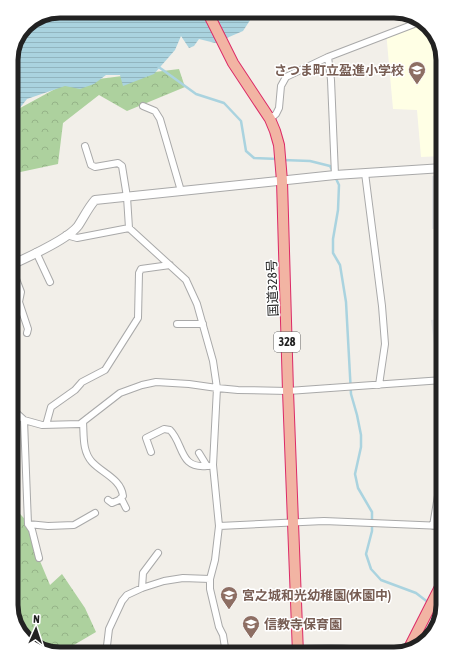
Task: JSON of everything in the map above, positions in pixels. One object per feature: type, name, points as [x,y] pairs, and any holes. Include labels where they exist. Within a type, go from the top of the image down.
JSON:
[{"type":"highway","name":"国道328号","points":[[211,18],[233,63],[270,119],[275,131],[278,145],[282,181],[298,647]]},
{"type":"highway","points":[[412,643],[436,598]]},
{"type":"street","points":[[270,119],[276,114],[279,108],[281,86],[286,77],[328,58],[415,24]]},
{"type":"street","points":[[328,58],[331,80],[335,175]]},
{"type":"street","points":[[143,106],[155,111],[160,119],[181,191]]},
{"type":"street","points":[[85,146],[91,165],[95,167],[118,162],[122,166],[127,197],[129,228],[186,280],[197,304],[203,324],[214,366],[217,388],[210,465],[219,526],[215,560],[210,579],[210,589],[225,647]]},
{"type":"street","points":[[18,262],[60,240],[78,227],[88,208],[95,200],[335,175],[436,168]]},
{"type":"street","points":[[365,173],[382,306],[385,344],[378,385]]},
{"type":"street","points":[[66,235],[77,238],[129,228]]},
{"type":"street","points":[[36,252],[50,282]]},
{"type":"street","points":[[46,425],[51,407],[74,390],[82,382],[104,370],[138,318],[138,273],[141,270],[170,266]]},
{"type":"street","points":[[18,284],[21,292],[18,302],[28,329],[27,333]]},
{"type":"street","points":[[177,324],[203,324]]},
{"type":"street","points":[[18,414],[24,420],[46,425],[80,424],[120,393],[142,385],[156,382],[189,384],[217,388],[288,391],[436,381]]},
{"type":"street","points":[[24,420],[28,524],[32,530],[39,558]]},
{"type":"street","points":[[83,422],[85,449],[91,461],[118,483],[122,490],[123,496],[121,498],[126,508]]},
{"type":"street","points":[[151,452],[145,435],[164,429],[170,430],[187,461],[200,467],[210,465]]},
{"type":"street","points":[[199,454],[210,465]]},
{"type":"street","points":[[108,500],[112,503],[121,498]]},
{"type":"street","points":[[219,526],[324,521],[433,526],[436,508]]},
{"type":"street","points":[[28,524],[74,526],[95,512]]},
{"type":"street","points":[[142,588],[143,573],[158,553]]},
{"type":"street","points":[[107,647],[109,629],[122,601],[127,595],[142,588],[164,581],[183,578],[210,579]]},
{"type":"shaded area","name":"さつま町立盈進小学校","points":[[411,21],[424,30],[435,49],[436,156],[421,157],[417,110],[393,109],[386,31]]},
{"type":"shaded area","points":[[432,176],[436,176],[436,229],[432,229]]},
{"type":"shaded area","points":[[431,320],[436,320],[436,360]]},
{"type":"green space","points":[[179,69],[185,87],[127,111],[99,95],[63,123],[58,164],[18,173],[18,109],[66,83]]},
{"type":"green space","points":[[18,512],[32,527],[37,554],[50,585],[62,574],[85,608],[96,632],[70,647],[57,647],[41,643],[30,635],[21,621],[18,611]]},
{"type":"water","points":[[60,18],[251,18],[243,31],[215,43],[199,39],[194,46],[189,48],[181,36],[175,50],[154,74],[123,86],[120,75],[106,75],[94,84],[80,89],[65,86],[27,99],[19,109],[19,49],[30,30],[44,21]]},
{"type":"waterway","points":[[156,65],[196,94],[224,103],[241,121],[246,151],[254,158],[278,159]]},
{"type":"waterway","points":[[283,160],[310,161],[330,166],[339,185],[338,210],[333,239],[333,253],[340,265],[346,302],[351,394],[361,435],[361,447],[355,474],[358,488],[372,512],[372,531],[366,554],[371,569],[381,580],[416,593],[429,603]]},
{"type":"waterway","points":[[433,606],[436,610]]},
{"type":"place","name":"さつま町立盈進小学校","points":[[417,85]]},
{"type":"place","name":"宮之城和光幼稚園(休園中)","points":[[229,610]]},
{"type":"place","name":"信教寺保育園","points":[[251,639]]}]
